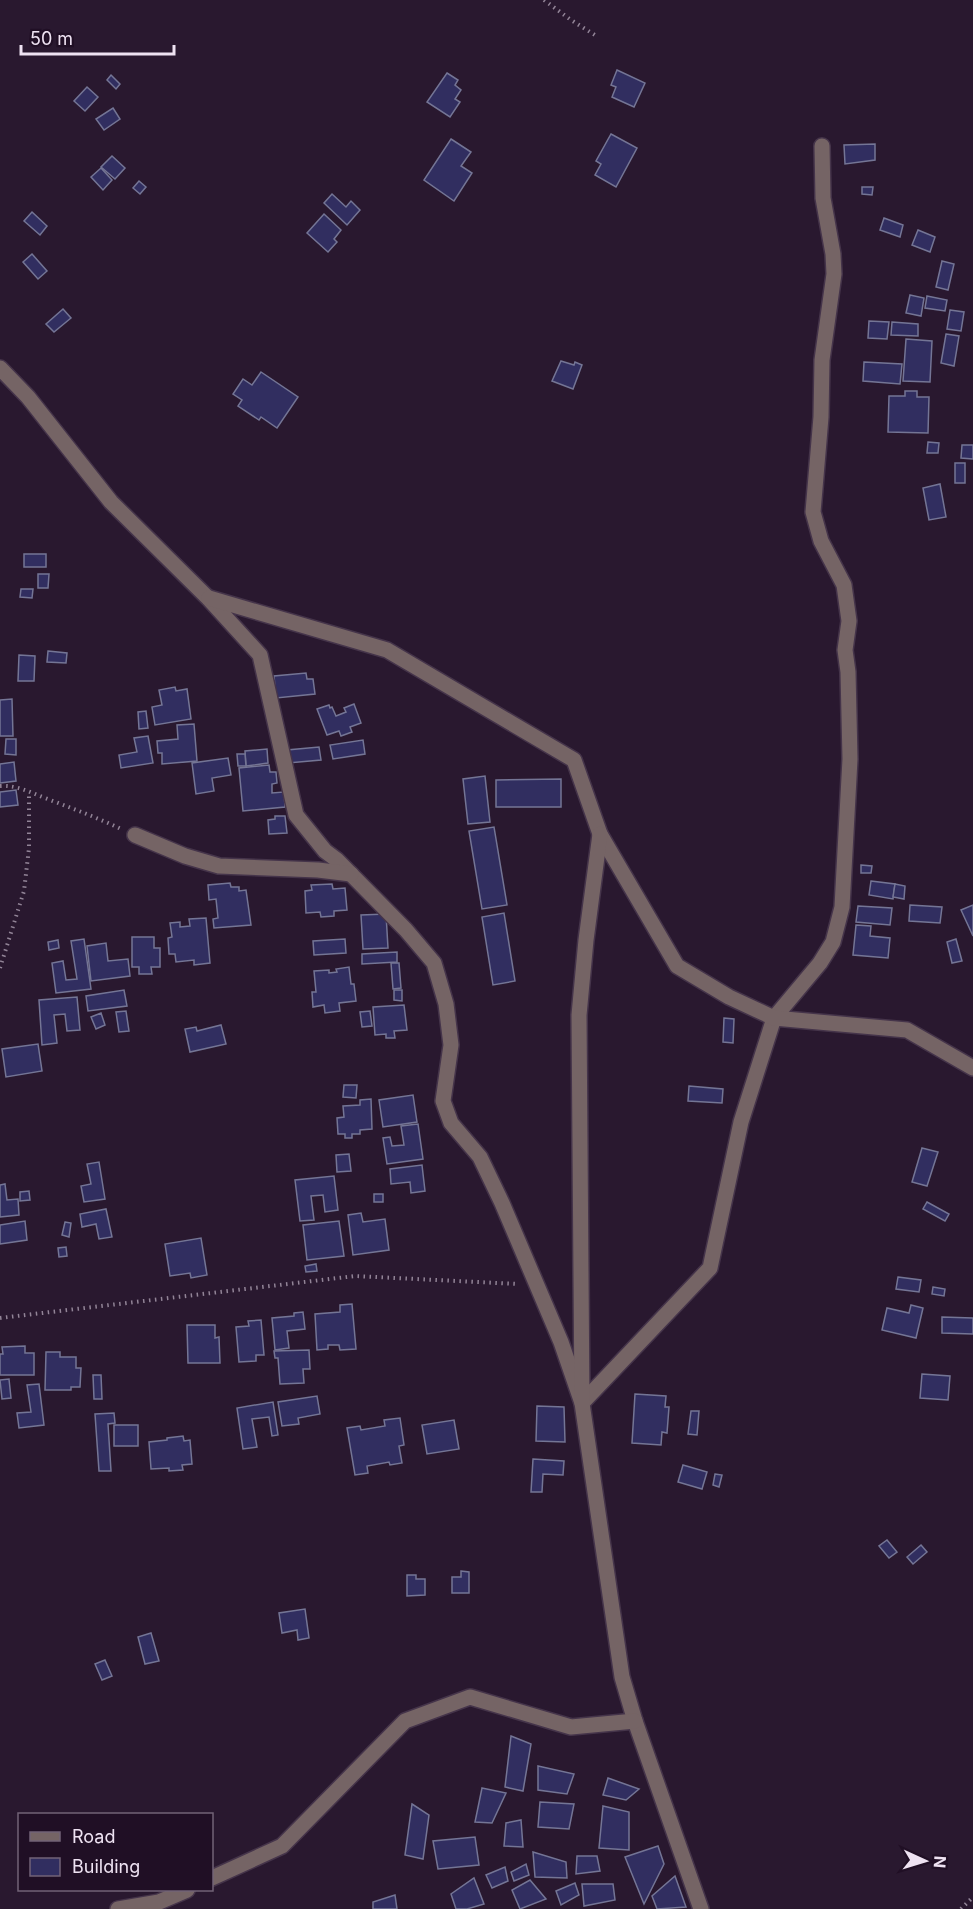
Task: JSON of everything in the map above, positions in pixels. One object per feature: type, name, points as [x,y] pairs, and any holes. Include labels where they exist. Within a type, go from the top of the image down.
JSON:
[{"type":"street","points":[[582,1403],[710,1268],[741,1122],[774,1018],[820,963],[833,942],[842,907],[850,759],[848,672],[845,650],[849,621],[844,585],[821,542],[813,512],[821,417],[822,360],[834,274],[833,254],[823,198],[822,146]]},
{"type":"street","points":[[0,368],[28,397],[111,502],[208,598],[260,655],[296,814],[325,851],[406,930],[434,963],[446,1004],[451,1045],[443,1101],[451,1123],[480,1157],[561,1342],[582,1403]]},
{"type":"street","points":[[208,598],[387,650],[574,760],[600,834],[677,966],[729,997],[774,1018],[907,1030],[973,1068]]},
{"type":"street","points":[[600,834],[579,1015],[582,1403],[622,1677],[635,1721],[701,1909]]},
{"type":"street","points":[[135,835],[185,856],[219,866],[318,870],[351,874]]},
{"type":"street","points":[[213,1878],[282,1846],[405,1721],[470,1697],[571,1727],[635,1721]]},
{"type":"street","points":[[118,1909],[159,1902],[185,1891]]},
{"type":"path","points":[[544,0],[598,37]]},
{"type":"path","points":[[0,786],[18,786],[85,812],[135,835]]},
{"type":"path","points":[[0,968],[24,891],[29,848],[29,792]]},
{"type":"path","points":[[0,1318],[355,1276],[537,1285]]},
{"type":"path","points":[[961,1909],[973,1897]]},
{"type":"building","points":[[617,70],[645,83],[634,107],[612,97],[616,87],[611,85]]},
{"type":"building","points":[[447,73],[458,80],[455,85],[461,90],[455,99],[460,102],[450,117],[427,102]]},
{"type":"building","points":[[111,75],[120,84],[116,89],[107,80]]},
{"type":"building","points":[[87,87],[98,97],[85,111],[74,101]]},
{"type":"building","points":[[113,108],[120,119],[104,130],[96,119]]},
{"type":"building","points":[[611,134],[637,148],[616,187],[595,175],[601,164],[596,161]]},
{"type":"building","points":[[451,139],[471,152],[461,166],[472,173],[454,201],[424,180]]},
{"type":"building","points":[[875,144],[875,160],[845,164],[844,145]]},
{"type":"building","points":[[112,156],[125,168],[115,179],[101,167]]},
{"type":"building","points":[[101,168],[112,180],[103,190],[91,177]]},
{"type":"building","points":[[139,181],[146,187],[140,194],[133,188]]},
{"type":"building","points":[[862,187],[873,187],[872,195],[862,194]]},
{"type":"building","points":[[332,194],[346,207],[351,201],[360,210],[347,225],[324,203]]},
{"type":"building","points":[[32,212],[47,226],[40,235],[24,221]]},
{"type":"building","points":[[324,214],[341,230],[334,239],[337,242],[328,252],[307,233]]},
{"type":"building","points":[[884,218],[903,225],[900,237],[880,230]]},
{"type":"building","points":[[918,230],[935,237],[930,252],[912,245]]},
{"type":"building","points":[[32,254],[47,271],[38,279],[23,262]]},
{"type":"building","points":[[942,261],[954,264],[948,290],[936,287]]},
{"type":"building","points":[[910,295],[924,298],[921,316],[906,313]]},
{"type":"building","points":[[927,296],[947,300],[945,311],[925,308]]},
{"type":"building","points":[[63,309],[71,318],[54,332],[46,324]]},
{"type":"building","points":[[950,310],[964,312],[961,331],[947,329]]},
{"type":"building","points":[[869,321],[889,322],[887,339],[868,338]]},
{"type":"building","points":[[892,322],[918,324],[918,336],[891,335]]},
{"type":"building","points":[[946,334],[959,336],[954,366],[941,363]]},
{"type":"building","points":[[906,339],[932,341],[930,382],[903,381]]},
{"type":"building","points":[[561,361],[582,365],[573,389],[552,381]]},
{"type":"building","points":[[864,362],[902,364],[900,384],[863,381]]},
{"type":"building","points":[[261,372],[298,397],[277,428],[261,417],[259,420],[238,406],[242,400],[233,394],[243,379],[252,385]]},
{"type":"building","points":[[905,391],[917,391],[917,397],[929,397],[928,433],[888,432],[889,396],[905,396]]},
{"type":"building","points":[[928,442],[939,443],[938,453],[927,453]]},
{"type":"building","points":[[962,445],[973,445],[973,459],[961,458]]},
{"type":"building","points":[[955,463],[965,463],[965,483],[955,483]]},
{"type":"building","points":[[940,484],[946,517],[929,520],[923,488]]},
{"type":"building","points":[[24,554],[46,554],[46,567],[24,567]]},
{"type":"building","points":[[38,574],[49,574],[48,588],[38,588]]},
{"type":"building","points":[[21,589],[33,589],[32,598],[20,597]]},
{"type":"building","points":[[48,651],[67,653],[66,663],[47,662]]},
{"type":"building","points":[[19,655],[35,656],[34,681],[18,681]]},
{"type":"building","points":[[306,673],[307,679],[313,679],[315,694],[276,698],[274,676]]},
{"type":"building","points":[[175,687],[176,691],[187,689],[191,719],[155,725],[152,707],[162,705],[159,690]]},
{"type":"building","points":[[12,699],[13,736],[0,736],[0,700]]},
{"type":"building","points":[[354,704],[361,723],[350,727],[352,732],[341,736],[339,731],[327,735],[317,709],[329,705],[336,716],[346,712],[344,708]]},
{"type":"building","points":[[146,711],[148,728],[139,729],[138,712]]},
{"type":"building","points":[[194,724],[197,761],[162,764],[162,753],[158,753],[157,741],[178,739],[177,725]]},
{"type":"building","points":[[148,736],[153,763],[121,768],[119,755],[137,752],[134,738]]},
{"type":"building","points":[[6,739],[16,739],[16,755],[5,754]]},
{"type":"building","points":[[363,740],[365,754],[333,759],[330,745]]},
{"type":"building","points":[[319,747],[321,760],[288,763],[287,750]]},
{"type":"building","points":[[267,749],[268,763],[246,766],[245,751]]},
{"type":"building","points":[[237,754],[245,754],[246,766],[238,766]]},
{"type":"building","points":[[228,758],[231,775],[212,778],[214,791],[196,794],[192,763]]},
{"type":"building","points":[[14,762],[16,781],[0,783],[0,764]]},
{"type":"building","points":[[269,765],[270,772],[276,772],[277,783],[272,784],[272,793],[284,792],[285,807],[243,811],[239,768]]},
{"type":"building","points":[[485,776],[490,822],[468,824],[463,779]]},
{"type":"building","points":[[561,779],[561,807],[496,807],[496,780]]},
{"type":"building","points":[[16,790],[18,805],[0,807],[0,792]]},
{"type":"building","points":[[275,816],[285,816],[287,833],[269,834],[268,820],[275,819]]},
{"type":"building","points":[[494,827],[507,905],[482,909],[469,831]]},
{"type":"building","points":[[861,865],[872,866],[871,873],[861,873]]},
{"type":"building","points":[[871,881],[895,884],[893,899],[869,895]]},
{"type":"building","points":[[230,883],[231,887],[239,887],[239,891],[246,890],[251,925],[214,928],[213,919],[218,918],[216,899],[209,900],[208,885]]},
{"type":"building","points":[[332,884],[333,889],[345,888],[347,910],[334,911],[334,916],[321,917],[320,912],[306,913],[305,891],[312,890],[311,885]]},
{"type":"building","points":[[895,884],[905,886],[904,899],[893,897]]},
{"type":"building","points":[[910,905],[942,907],[940,923],[909,921]]},
{"type":"building","points":[[973,905],[973,936],[961,910]]},
{"type":"building","points":[[858,906],[892,908],[890,925],[856,922]]},
{"type":"building","points":[[504,913],[515,981],[493,985],[482,917]]},
{"type":"building","points":[[386,914],[388,948],[363,949],[361,915]]},
{"type":"building","points":[[206,918],[210,963],[194,965],[194,960],[176,962],[175,954],[169,954],[168,938],[172,937],[170,923],[180,922],[180,927],[190,926],[189,919]]},
{"type":"building","points":[[856,925],[871,926],[870,936],[890,938],[888,958],[853,955]]},
{"type":"building","points":[[132,937],[154,937],[154,948],[160,948],[160,967],[151,967],[152,974],[139,974],[139,967],[132,967]]},
{"type":"building","points":[[84,939],[91,989],[56,993],[52,963],[63,961],[66,980],[77,979],[71,941]]},
{"type":"building","points":[[345,939],[346,953],[314,955],[313,941]]},
{"type":"building","points":[[956,939],[962,961],[952,963],[947,942]]},
{"type":"building","points":[[58,940],[59,948],[49,950],[48,942]]},
{"type":"building","points":[[106,943],[108,961],[128,959],[130,976],[91,981],[87,946]]},
{"type":"building","points":[[397,952],[397,962],[362,964],[362,954]]},
{"type":"building","points":[[391,963],[399,963],[401,988],[393,989]]},
{"type":"building","points":[[349,967],[356,1001],[339,1003],[340,1011],[325,1013],[324,1005],[313,1007],[312,992],[316,992],[314,971],[329,970],[329,973],[337,972],[336,969]]},
{"type":"building","points":[[124,990],[127,1006],[88,1011],[86,996]]},
{"type":"building","points":[[394,990],[402,990],[402,1001],[394,1000]]},
{"type":"building","points":[[77,997],[80,1030],[67,1031],[65,1014],[54,1015],[57,1043],[42,1045],[39,1000]]},
{"type":"building","points":[[404,1005],[407,1030],[394,1031],[395,1038],[386,1038],[386,1034],[375,1035],[373,1007]]},
{"type":"building","points":[[126,1011],[129,1031],[119,1032],[116,1012]]},
{"type":"building","points":[[370,1011],[372,1026],[362,1027],[360,1012]]},
{"type":"building","points":[[101,1013],[105,1025],[96,1029],[91,1017]]},
{"type":"building","points":[[724,1018],[734,1019],[733,1043],[723,1042]]},
{"type":"building","points":[[221,1025],[226,1044],[190,1052],[185,1029],[196,1027],[197,1031]]},
{"type":"building","points":[[38,1044],[42,1071],[6,1077],[2,1049]]},
{"type":"building","points":[[344,1085],[357,1085],[356,1098],[343,1097]]},
{"type":"building","points":[[689,1086],[723,1089],[722,1103],[688,1101]]},
{"type":"building","points":[[413,1095],[417,1122],[383,1127],[379,1100]]},
{"type":"building","points":[[371,1099],[372,1129],[360,1130],[360,1134],[352,1134],[352,1138],[345,1138],[345,1134],[338,1134],[337,1118],[344,1117],[343,1106],[360,1105],[360,1100]]},
{"type":"building","points":[[418,1124],[423,1159],[387,1164],[383,1138],[390,1137],[392,1146],[404,1145],[401,1126]]},
{"type":"building","points":[[922,1148],[938,1152],[927,1186],[912,1182]]},
{"type":"building","points":[[349,1154],[351,1171],[337,1172],[336,1155]]},
{"type":"building","points":[[99,1162],[105,1199],[84,1202],[81,1186],[91,1184],[87,1164]]},
{"type":"building","points":[[422,1165],[425,1191],[411,1193],[410,1182],[391,1184],[390,1169]]},
{"type":"building","points":[[334,1176],[338,1210],[325,1212],[323,1195],[311,1196],[314,1220],[300,1221],[295,1180]]},
{"type":"building","points":[[5,1184],[7,1200],[18,1199],[19,1215],[0,1217],[0,1185]]},
{"type":"building","points":[[29,1191],[30,1200],[20,1201],[20,1192]]},
{"type":"building","points":[[374,1194],[383,1194],[383,1202],[374,1202]]},
{"type":"building","points":[[927,1202],[949,1214],[945,1221],[923,1209]]},
{"type":"building","points":[[106,1209],[112,1237],[99,1239],[96,1224],[82,1227],[80,1214]]},
{"type":"building","points":[[361,1213],[363,1222],[385,1219],[389,1250],[353,1255],[348,1215]]},
{"type":"building","points":[[25,1221],[27,1240],[0,1244],[0,1225]]},
{"type":"building","points":[[339,1221],[344,1256],[307,1260],[303,1225]]},
{"type":"building","points":[[65,1222],[71,1223],[69,1237],[62,1235]]},
{"type":"building","points":[[201,1238],[207,1275],[191,1278],[190,1273],[170,1276],[165,1244]]},
{"type":"building","points":[[66,1247],[67,1256],[59,1257],[58,1248]]},
{"type":"building","points":[[316,1264],[317,1271],[306,1272],[305,1266]]},
{"type":"building","points":[[898,1277],[921,1280],[919,1292],[896,1289]]},
{"type":"building","points":[[933,1287],[945,1289],[944,1296],[932,1294]]},
{"type":"building","points":[[352,1304],[356,1349],[340,1350],[339,1345],[328,1345],[328,1349],[317,1350],[315,1314],[340,1312],[340,1305]]},
{"type":"building","points":[[911,1305],[923,1308],[916,1338],[882,1330],[887,1308],[909,1313]]},
{"type":"building","points":[[303,1312],[305,1329],[287,1331],[289,1348],[275,1350],[272,1318],[294,1316],[294,1313]]},
{"type":"building","points":[[942,1317],[973,1318],[973,1334],[942,1333]]},
{"type":"building","points":[[261,1320],[264,1355],[256,1355],[256,1361],[239,1362],[236,1327],[249,1326],[248,1321]]},
{"type":"building","points":[[187,1325],[215,1325],[215,1338],[219,1337],[220,1363],[188,1363]]},
{"type":"building","points":[[25,1346],[25,1353],[34,1353],[34,1375],[0,1375],[2,1347]]},
{"type":"building","points":[[309,1350],[310,1369],[303,1369],[304,1383],[280,1384],[278,1358],[275,1358],[274,1351]]},
{"type":"building","points":[[46,1352],[60,1352],[60,1357],[76,1357],[76,1368],[81,1368],[80,1387],[71,1387],[71,1390],[45,1390]]},
{"type":"building","points":[[922,1374],[950,1376],[948,1400],[920,1398]]},
{"type":"building","points":[[93,1375],[101,1375],[102,1399],[94,1399]]},
{"type":"building","points":[[9,1379],[11,1398],[2,1399],[0,1380]]},
{"type":"building","points":[[39,1384],[44,1425],[19,1428],[17,1413],[31,1412],[27,1385]]},
{"type":"building","points":[[635,1394],[666,1396],[665,1407],[669,1407],[667,1433],[662,1432],[661,1445],[632,1443]]},
{"type":"building","points":[[317,1396],[320,1414],[298,1418],[299,1424],[282,1426],[278,1402]]},
{"type":"building","points":[[273,1402],[278,1435],[272,1436],[269,1417],[252,1419],[257,1447],[243,1449],[237,1408]]},
{"type":"building","points":[[537,1406],[564,1407],[565,1442],[536,1441]]},
{"type":"building","points":[[691,1411],[699,1411],[697,1435],[688,1434]]},
{"type":"building","points":[[114,1413],[115,1423],[108,1424],[111,1471],[99,1471],[95,1414]]},
{"type":"building","points":[[400,1418],[404,1445],[399,1446],[402,1463],[390,1465],[389,1462],[367,1466],[368,1473],[355,1475],[347,1428],[360,1426],[361,1430],[385,1426],[384,1420]]},
{"type":"building","points":[[454,1420],[459,1449],[427,1454],[422,1425]]},
{"type":"building","points":[[114,1425],[138,1425],[138,1446],[114,1446]]},
{"type":"building","points":[[183,1436],[184,1441],[190,1440],[192,1464],[182,1465],[183,1470],[151,1469],[149,1442]]},
{"type":"building","points":[[533,1459],[564,1461],[563,1475],[543,1474],[542,1492],[531,1492]]},
{"type":"building","points":[[683,1465],[707,1472],[702,1489],[678,1482]]},
{"type":"building","points":[[715,1474],[722,1475],[719,1487],[713,1485]]},
{"type":"building","points":[[887,1540],[897,1552],[889,1558],[879,1546]]},
{"type":"building","points":[[921,1545],[927,1552],[913,1564],[907,1557]]},
{"type":"building","points":[[461,1571],[469,1572],[469,1593],[452,1593],[452,1577],[461,1577]]},
{"type":"building","points":[[407,1575],[416,1575],[416,1579],[425,1579],[425,1595],[407,1596]]},
{"type":"building","points":[[305,1609],[309,1638],[298,1640],[297,1630],[282,1633],[279,1613]]},
{"type":"building","points":[[151,1633],[159,1661],[145,1664],[138,1637]]},
{"type":"building","points":[[105,1660],[112,1676],[102,1680],[95,1664]]},
{"type":"building","points":[[511,1736],[531,1744],[523,1791],[505,1787]]},
{"type":"building","points":[[538,1766],[574,1774],[567,1794],[538,1790]]},
{"type":"building","points":[[608,1778],[639,1789],[626,1800],[603,1795]]},
{"type":"building","points":[[482,1788],[506,1793],[492,1823],[475,1822]]},
{"type":"building","points":[[540,1802],[574,1804],[569,1829],[538,1827]]},
{"type":"building","points":[[412,1804],[429,1815],[423,1859],[405,1855]]},
{"type":"building","points":[[603,1806],[629,1812],[629,1850],[599,1848]]},
{"type":"building","points":[[521,1820],[523,1847],[504,1846],[506,1823]]},
{"type":"building","points":[[475,1837],[479,1865],[438,1869],[433,1841]]},
{"type":"building","points":[[658,1846],[664,1864],[644,1904],[625,1857]]},
{"type":"building","points":[[533,1852],[566,1862],[567,1878],[535,1877]]},
{"type":"building","points":[[577,1856],[597,1856],[600,1871],[576,1874]]},
{"type":"building","points":[[526,1864],[529,1875],[514,1881],[511,1872]]},
{"type":"building","points":[[505,1867],[508,1881],[492,1888],[486,1875]]},
{"type":"building","points":[[675,1876],[686,1907],[657,1909],[652,1896]]},
{"type":"building","points":[[474,1878],[484,1904],[467,1909],[456,1909],[451,1894]]},
{"type":"building","points":[[530,1880],[546,1899],[520,1909],[512,1890]]},
{"type":"building","points":[[575,1883],[579,1895],[561,1905],[556,1891]]},
{"type":"building","points":[[582,1884],[613,1884],[615,1900],[584,1906]]},
{"type":"building","points":[[395,1895],[397,1909],[373,1909],[373,1902]]}]
